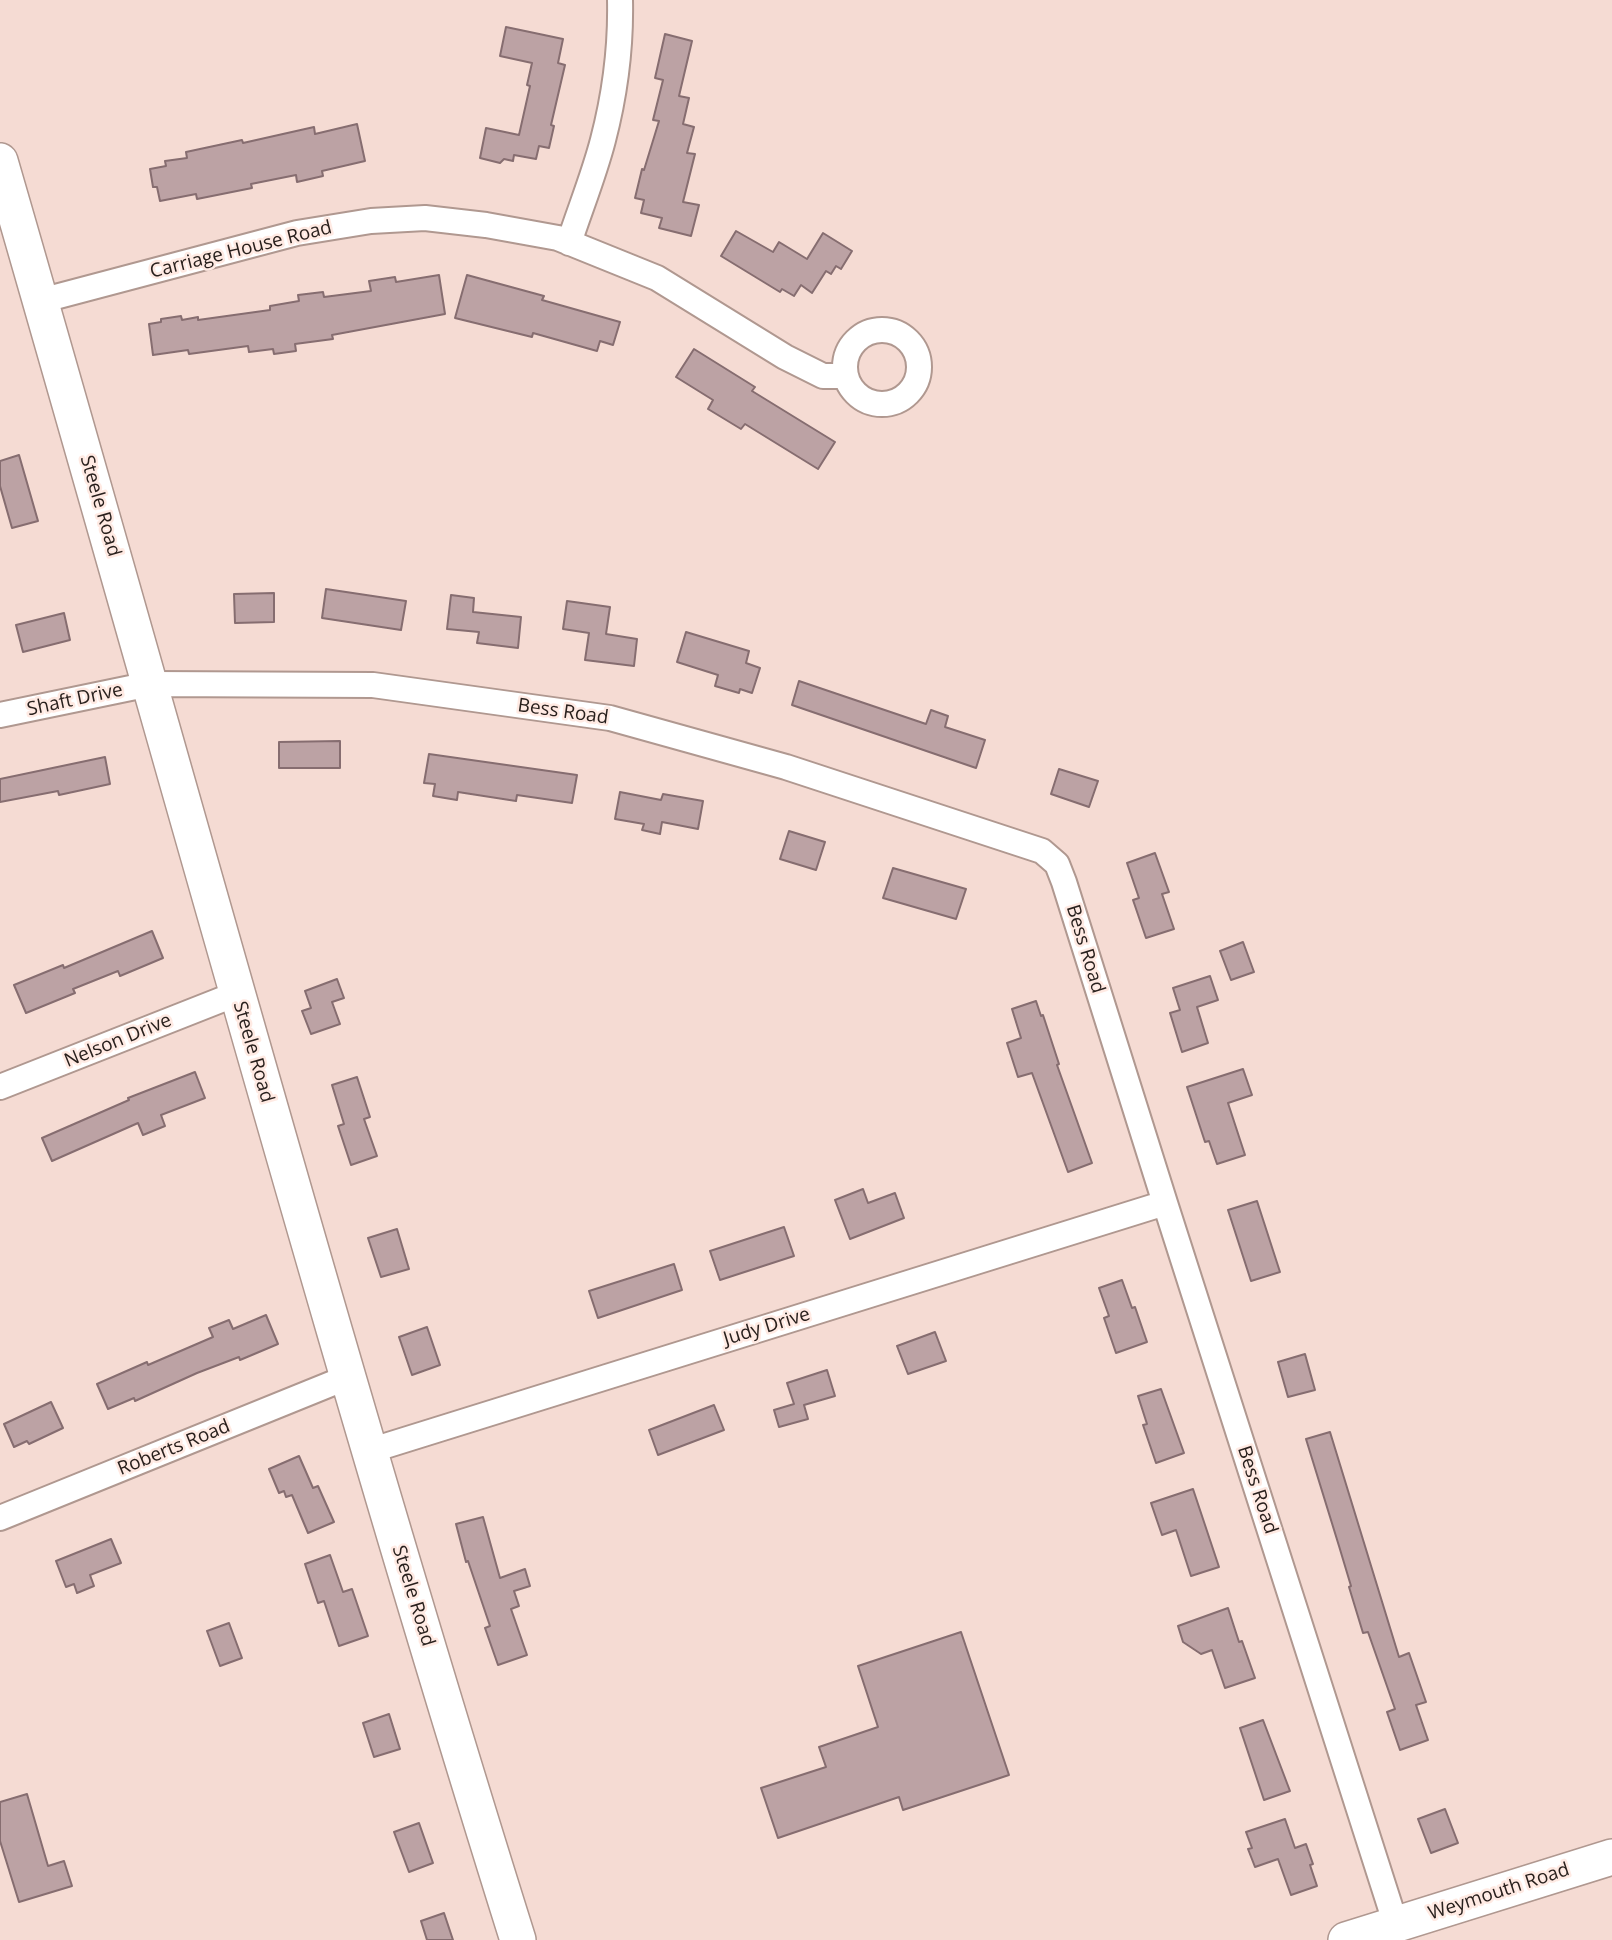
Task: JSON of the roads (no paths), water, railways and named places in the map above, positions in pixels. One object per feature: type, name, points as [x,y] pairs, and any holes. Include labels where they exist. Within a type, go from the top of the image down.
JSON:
[{"type":"street","points":[[569,243],[603,140],[615,76],[620,34],[620,0]]},
{"type":"street","name":"Steele Road","points":[[0,161],[236,994],[369,1451],[518,1940]]},
{"type":"street","name":"Carriage House Road","points":[[40,301],[297,233],[371,221],[425,218],[558,238],[657,278],[785,357],[822,376],[845,376]]},
{"type":"street","name":"Shaft Drive","points":[[0,715],[150,684]]},
{"type":"street","name":"Bess Road","points":[[150,684],[373,685],[610,718],[786,767],[1042,851],[1057,864],[1396,1925]]},
{"type":"street","name":"Nelson Drive","points":[[0,1087],[236,994]]},
{"type":"street","name":"Judy Drive","points":[[369,1451],[1165,1203]]},
{"type":"street","name":"Roberts Road","points":[[0,1518],[348,1377]]},
{"type":"street","name":"Weymouth Road","points":[[1346,1940],[1612,1857]]}]
